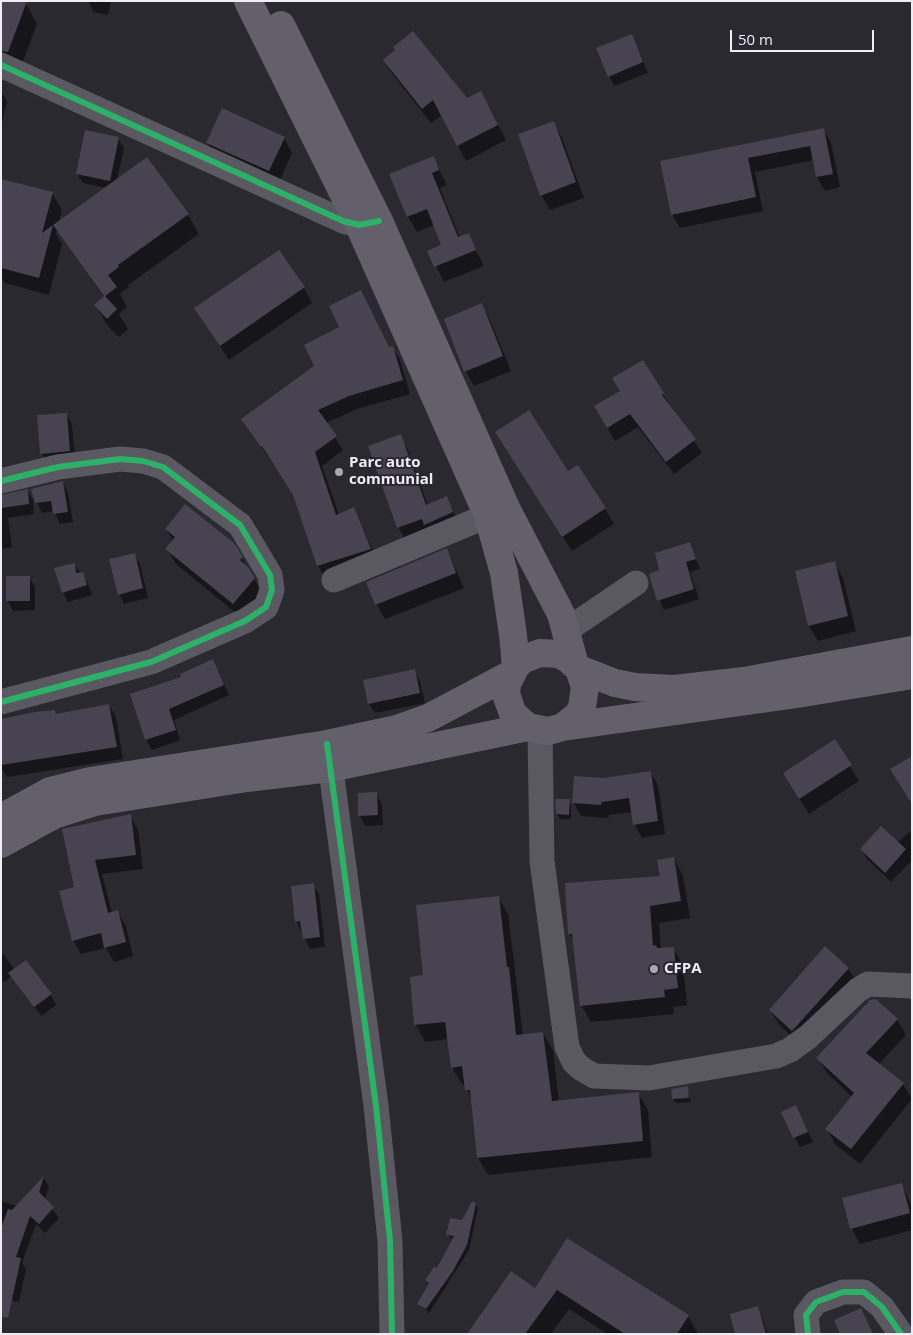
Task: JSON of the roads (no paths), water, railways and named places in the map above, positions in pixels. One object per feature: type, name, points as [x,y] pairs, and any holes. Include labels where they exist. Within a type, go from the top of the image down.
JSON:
[{"type":"main road","points":[[248,1],[369,223]]},
{"type":"main road","points":[[269,1],[497,512],[567,630],[577,667],[583,678],[585,697],[578,715],[544,729],[513,714],[509,704],[507,689],[513,670],[497,512]]},
{"type":"main road","points":[[328,756],[443,711],[513,670],[522,660],[540,652],[559,654],[577,667],[625,685],[674,689],[744,681],[912,650]]},
{"type":"main road","points":[[3,827],[50,791],[90,781],[328,756],[544,729],[797,694],[912,675]]},
{"type":"street","points":[[1,65],[343,221],[369,223]]},
{"type":"street","points":[[1,481],[58,467],[120,459],[142,461],[164,467],[240,525],[270,575],[272,590],[266,606],[245,621],[151,662],[1,702]]},
{"type":"street","points":[[334,580],[497,512]]},
{"type":"street","points":[[567,630],[636,583]]},
{"type":"street","points":[[544,729],[542,861],[567,1048],[574,1062],[582,1069],[594,1076],[649,1078],[776,1056],[790,1050],[808,1037],[858,990],[868,984],[912,986]]},
{"type":"street","points":[[328,756],[376,1106],[390,1240],[392,1334]]},
{"type":"street","points":[[808,1334],[806,1315],[816,1302],[843,1292],[864,1292],[882,1307],[901,1334]]},
{"type":"place","name":"Parc auto communial","points":[[339,472]]},
{"type":"place","name":"CFPA","points":[[654,969]]}]
